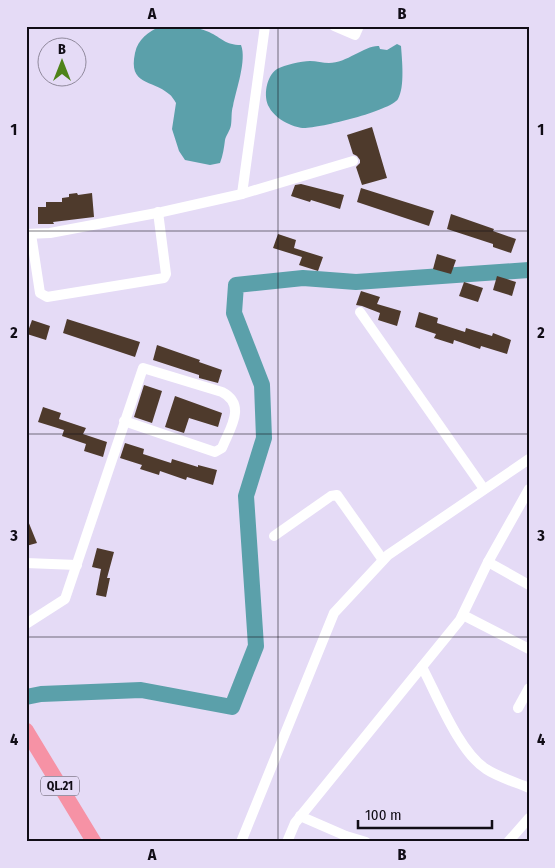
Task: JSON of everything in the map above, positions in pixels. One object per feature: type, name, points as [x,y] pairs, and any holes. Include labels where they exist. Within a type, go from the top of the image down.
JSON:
[{"type":"highway","name":"QL.21","points":[[26,730],[94,842]]},
{"type":"street","points":[[242,194],[265,26]]},
{"type":"street","points":[[334,26],[355,35],[359,26]]},
{"type":"street","points":[[158,212],[166,274],[164,278],[47,297],[40,293],[28,234],[50,233],[242,194],[353,161]]},
{"type":"street","points":[[360,312],[484,489]]},
{"type":"street","points":[[26,624],[65,599],[124,421],[143,368],[222,392],[231,397],[235,404],[236,412],[222,448],[215,452],[124,421]]},
{"type":"street","points":[[241,842],[334,613],[383,560],[529,459]]},
{"type":"street","points":[[287,842],[300,816],[460,620],[488,562],[529,490]]},
{"type":"street","points":[[274,536],[331,496],[337,495],[383,560]]},
{"type":"street","points":[[488,562],[529,585]]},
{"type":"street","points":[[26,563],[77,565]]},
{"type":"street","points":[[463,615],[529,648]]},
{"type":"street","points":[[422,667],[454,730],[470,754],[486,770],[529,788]]},
{"type":"street","points":[[518,708],[529,688]]},
{"type":"street","points":[[300,816],[346,836],[366,842]]},
{"type":"street","points":[[508,842],[529,818]]},
{"type":"shaded area","points":[[161,26],[197,28],[227,42],[241,45],[243,51],[242,67],[232,108],[231,125],[220,163],[210,165],[185,160],[179,151],[172,129],[176,103],[162,89],[138,77],[135,71],[135,53],[138,44],[148,33]]},
{"type":"shaded area","points":[[397,44],[401,46],[402,88],[398,99],[382,109],[354,118],[304,128],[283,121],[275,115],[267,103],[268,81],[277,69],[306,61],[336,62],[374,46],[387,50]]},
{"type":"building","points":[[372,127],[387,178],[362,185],[356,167],[360,160],[353,154],[347,135]]},
{"type":"building","points":[[301,184],[344,195],[340,209],[291,196],[295,185]]},
{"type":"building","points":[[361,188],[434,211],[429,226],[357,202]]},
{"type":"building","points":[[77,193],[78,195],[92,193],[94,217],[53,222],[54,224],[38,224],[38,207],[46,207],[46,202],[62,202],[62,198],[69,197],[69,194]]},
{"type":"building","points":[[451,214],[516,239],[511,253],[493,247],[493,244],[447,229]]},
{"type":"building","points":[[278,234],[296,240],[294,248],[323,257],[318,271],[299,265],[302,257],[273,248]]},
{"type":"building","points":[[437,254],[456,260],[451,274],[433,269]]},
{"type":"building","points":[[497,276],[516,282],[512,296],[493,290]]},
{"type":"building","points":[[464,282],[483,288],[478,302],[459,296]]},
{"type":"building","points":[[361,291],[380,297],[377,304],[401,311],[397,326],[378,320],[380,313],[356,305]]},
{"type":"building","points":[[419,312],[438,318],[437,323],[465,332],[466,328],[492,336],[493,333],[511,340],[507,354],[481,346],[480,349],[454,340],[453,344],[434,338],[436,334],[415,327]]},
{"type":"building","points":[[67,319],[140,342],[135,357],[63,333]]},
{"type":"building","points":[[32,320],[50,326],[46,340],[27,334]]},
{"type":"building","points":[[157,345],[222,370],[218,383],[199,378],[199,375],[153,360]]},
{"type":"building","points":[[144,385],[162,391],[152,423],[134,417]]},
{"type":"building","points":[[175,396],[222,413],[218,427],[189,418],[184,433],[165,427]]},
{"type":"building","points":[[43,407],[61,413],[59,419],[86,428],[83,434],[107,442],[103,457],[84,451],[86,444],[62,436],[64,430],[38,422]]},
{"type":"building","points":[[125,443],[144,449],[143,454],[171,463],[172,459],[198,467],[198,465],[217,470],[213,485],[187,477],[186,480],[160,471],[159,475],[140,469],[142,465],[120,458]]},
{"type":"building","points":[[26,516],[37,543],[26,546]]},
{"type":"building","points":[[97,548],[114,552],[107,578],[110,578],[106,597],[96,595],[101,569],[92,567]]},
{"type":"waterway","points":[[26,697],[41,694],[141,690],[232,707],[256,646],[246,496],[264,438],[262,385],[234,313],[236,285],[303,278],[356,282],[529,270]]}]
